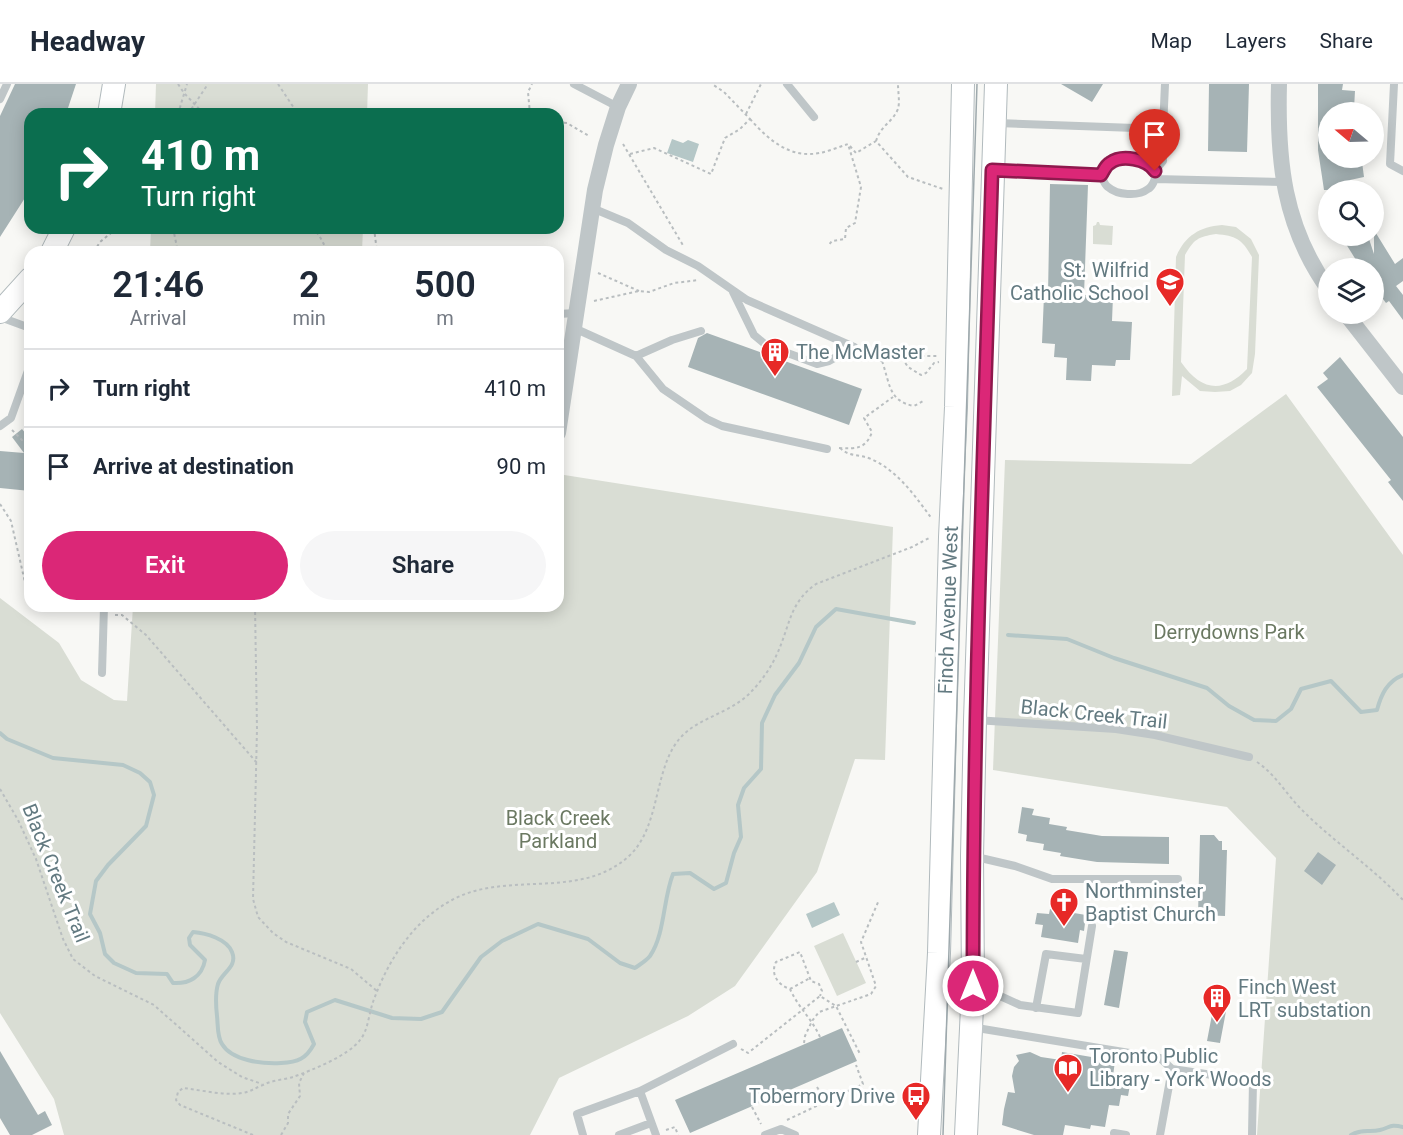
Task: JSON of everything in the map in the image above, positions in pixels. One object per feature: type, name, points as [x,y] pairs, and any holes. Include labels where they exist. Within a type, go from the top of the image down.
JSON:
[{"type":"main road","name":"Finch Avenue West","points":[[929,1135],[939,941],[950,537],[956,407],[963,84]]},
{"type":"main road","name":"Finch Avenue West","points":[[966,1135],[973,986],[972,856],[975,720],[996,84]]},
{"type":"main road","points":[[0,312],[24,286]]},
{"type":"street","points":[[564,364],[575,321],[592,208],[606,145],[628,84]]},
{"type":"street","points":[[1279,84],[1278,133],[1284,182],[1291,212],[1303,246],[1318,271]]},
{"type":"street","points":[[1354,324],[1403,387]]},
{"type":"lane","points":[[0,99],[7,84]]},
{"type":"lane","points":[[574,84],[618,107]]},
{"type":"lane","points":[[787,84],[814,117]]},
{"type":"lane","points":[[1101,175],[1106,186],[1117,193],[1133,194],[1148,189],[1163,161],[1165,84]]},
{"type":"lane","points":[[1394,84],[1390,164],[1403,171]]},
{"type":"lane","points":[[994,123],[1163,129]]},
{"type":"lane","points":[[1101,175],[1108,164],[1117,159],[1134,159],[1151,165],[1155,175]]},
{"type":"lane","points":[[992,170],[1101,175]]},
{"type":"lane","points":[[1155,175],[1284,182]]},
{"type":"lane","points":[[592,208],[628,223],[666,250],[698,266],[747,300],[854,347]]},
{"type":"lane","points":[[733,291],[754,335],[766,345],[817,364],[829,361],[854,347]]},
{"type":"lane","points":[[564,316],[636,356],[663,389],[714,423],[827,449]]},
{"type":"lane","points":[[0,317],[24,326]]},
{"type":"lane","points":[[636,356],[672,340],[701,331]]},
{"type":"lane","points":[[0,426],[11,418],[24,382]]},
{"type":"lane","points":[[102,673],[104,612]]},
{"type":"lane","name":"Black Creek Trail","points":[[975,720],[1126,730],[1249,758]]},
{"type":"lane","points":[[972,856],[1015,866],[1052,879],[1178,879]]},
{"type":"lane","points":[[973,986],[1020,1005],[1078,1013],[1092,926]]},
{"type":"lane","points":[[1036,1008],[1046,954],[1086,959]]},
{"type":"lane","points":[[971,1027],[1160,1058],[1173,1069],[1253,1081],[1252,1135]]},
{"type":"lane","points":[[582,1135],[577,1114],[640,1091],[733,1044]]},
{"type":"lane","points":[[1160,1135],[1173,1069]]},
{"type":"lane","points":[[640,1091],[656,1135]]},
{"type":"lane","points":[[620,1135],[651,1123]]},
{"type":"lane","points":[[766,1135],[781,1129],[795,1135]]},
{"type":"lane","points":[[1114,1133],[1126,1135]]},
{"type":"path","points":[[178,84],[199,108]]},
{"type":"path","points":[[180,108],[187,84]]},
{"type":"path","points":[[192,108],[208,84]]},
{"type":"path","points":[[278,84],[294,108]]},
{"type":"path","points":[[529,108],[528,92],[532,84]]},
{"type":"path","points":[[712,84],[724,92],[767,139],[803,154],[812,154],[848,144]]},
{"type":"path","points":[[746,114],[761,84]]},
{"type":"path","points":[[848,144],[856,153],[876,141],[879,130],[891,120],[899,107],[898,84]]},
{"type":"path","points":[[630,154],[654,148],[711,174],[725,138],[740,129],[750,119]]},
{"type":"path","points":[[564,123],[589,136]]},
{"type":"path","points":[[876,141],[908,177],[945,189]]},
{"type":"path","points":[[622,143],[660,204],[666,220],[698,266]]},
{"type":"path","points":[[828,246],[832,241],[845,239],[846,228],[855,223],[861,187],[848,144]]},
{"type":"path","points":[[98,246],[110,234]]},
{"type":"path","points":[[598,273],[639,291]]},
{"type":"path","points":[[594,301],[639,291],[650,292],[674,283],[716,278]]},
{"type":"path","points":[[854,347],[860,353],[882,361],[939,356]]},
{"type":"path","points":[[902,358],[908,367],[921,375],[926,373],[934,363],[939,362]]},
{"type":"path","points":[[882,361],[893,397],[914,406],[925,400]]},
{"type":"path","points":[[827,449],[855,450],[862,447],[869,440],[872,432],[864,418],[893,397]]},
{"type":"path","points":[[12,430],[24,442]]},
{"type":"path","points":[[840,448],[846,454],[863,456],[882,466],[900,480],[937,525]]},
{"type":"path","points":[[0,504],[12,521],[24,577]]},
{"type":"path","points":[[253,1135],[180,1105],[176,1095],[183,1088],[237,1094],[252,1091],[263,1085],[304,1073],[352,1048],[362,1039],[377,992],[404,941],[429,915],[452,900],[468,893],[500,886],[578,880],[599,876],[630,855],[640,841],[651,817],[672,749],[683,732],[733,707],[749,694],[764,676],[776,656],[794,608],[804,592],[824,581],[912,547],[938,533]]},
{"type":"path","points":[[111,612],[122,615],[146,635],[257,763]]},
{"type":"path","points":[[255,612],[257,763],[253,899],[258,917],[273,933],[286,942],[351,969],[377,992]]},
{"type":"path","points":[[1249,758],[1260,763],[1282,785],[1300,808],[1345,850],[1383,879],[1403,900]]},
{"type":"path","name":"Black Creek Trail","points":[[0,789],[18,820],[36,860],[63,939],[73,959],[94,976],[154,1005],[218,1062],[242,1077],[263,1085]]},
{"type":"path","points":[[804,1043],[812,1021],[819,1012],[871,994],[876,986],[861,942],[879,900]]},
{"type":"path","points":[[733,1044],[748,1053],[802,1010],[820,996],[822,991],[819,984],[810,978],[800,952],[776,962],[774,967],[777,982],[790,989],[802,1010],[812,1021],[820,1037]]},
{"type":"path","points":[[856,962],[867,957]]},
{"type":"path","points":[[790,989],[810,978]]},
{"type":"path","points":[[820,996],[836,1006],[860,1054]]},
{"type":"path","points":[[786,1121],[863,1084],[856,1065]]},
{"type":"path","points":[[281,1135],[288,1123],[288,1114],[300,1096],[299,1083],[304,1073]]},
{"type":"path","points":[[817,1087],[826,1102]]},
{"type":"path","points":[[752,1107],[766,1135]]},
{"type":"path","points":[[656,1135],[675,1127],[678,1135]]},
{"type":"green space","points":[[156,84],[368,84],[367,108],[155,108]]},
{"type":"green space","points":[[1097,222],[1100,225],[1113,226],[1112,245],[1093,244],[1093,226]]},
{"type":"green space","points":[[1222,225],[1236,227],[1251,239],[1259,255],[1255,354],[1252,373],[1241,385],[1230,391],[1215,392],[1200,391],[1182,376],[1180,395],[1172,396],[1176,257],[1188,238],[1200,230]],"holes":[[[1216,234],[1234,237],[1241,242],[1252,257],[1247,369],[1229,383],[1212,386],[1196,379],[1181,362],[1185,255],[1191,245],[1201,238]]]},
{"type":"green space","points":[[151,234],[363,234],[362,246],[150,246]]},
{"type":"green space","name":"Derrydowns Park","points":[[1286,394],[1403,555],[1403,1135],[1257,1135],[1276,858],[1227,807],[993,770],[1005,460],[1191,464]]},
{"type":"green space","name":"Black Creek Parkland","points":[[564,475],[893,527],[885,760],[855,759],[817,872],[735,986],[688,1016],[559,1078],[530,1135],[64,1135],[54,1099],[0,1013],[0,598],[59,643],[81,680],[114,700],[127,701],[133,612],[564,612]]},
{"type":"green space","points":[[843,933],[866,983],[837,996],[814,946]]},
{"type":"shaded area","points":[[672,139],[683,143],[688,140],[699,144],[693,162],[667,153]]},
{"type":"shaded area","points":[[834,902],[840,915],[812,928],[806,914]]},
{"type":"building","points":[[15,84],[76,84],[68,108],[24,108],[24,199],[0,237],[0,116]]},
{"type":"building","points":[[1061,84],[1103,84],[1092,102]]},
{"type":"building","points":[[1209,84],[1249,84],[1247,152],[1208,151]]},
{"type":"building","points":[[1318,84],[1343,84],[1342,90],[1355,91],[1354,102],[1318,102]]},
{"type":"building","points":[[1321,168],[1363,168],[1364,177],[1350,180],[1322,180]]},
{"type":"building","points":[[1050,184],[1088,185],[1084,295],[1113,296],[1112,321],[1132,322],[1130,360],[1116,360],[1115,366],[1092,365],[1091,381],[1066,380],[1067,358],[1054,357],[1055,344],[1042,343],[1044,295],[1048,295]]},
{"type":"building","points":[[1347,246],[1371,246],[1374,254],[1374,246],[1384,246],[1395,264],[1403,258],[1403,281],[1396,286],[1403,295],[1403,320],[1389,301],[1386,303],[1384,300],[1384,258],[1355,258]]},
{"type":"building","name":"The McMaster","points":[[707,333],[862,389],[849,425],[688,367],[698,338]]},
{"type":"building","points":[[1340,357],[1403,437],[1403,501],[1388,482],[1391,480],[1317,387],[1328,379],[1323,373]]},
{"type":"building","points":[[22,429],[24,432],[24,453],[12,437]]},
{"type":"building","points":[[0,451],[24,453],[24,490],[0,488]]},
{"type":"building","points":[[1022,807],[1034,809],[1032,815],[1050,818],[1049,824],[1067,827],[1066,830],[1102,836],[1169,837],[1169,864],[1097,862],[1060,856],[1061,853],[1043,850],[1044,844],[1026,841],[1027,835],[1018,833]]},
{"type":"building","points":[[1200,835],[1214,835],[1222,841],[1222,850],[1227,850],[1225,916],[1198,915]]},
{"type":"building","points":[[1318,852],[1336,865],[1322,885],[1304,871]]},
{"type":"building","name":"Northminster Baptist Church","points":[[1050,909],[1086,915],[1084,931],[1080,930],[1078,943],[1041,937],[1043,925],[1035,924],[1037,913],[1049,914]]},
{"type":"building","points":[[1114,950],[1128,952],[1119,1008],[1104,1005]]},
{"type":"building","name":"Finch West LRT substation","points":[[1214,1004],[1227,1006],[1220,1043],[1207,1041]]},
{"type":"building","points":[[842,1028],[857,1061],[690,1133],[675,1100]]},
{"type":"building","points":[[0,1051],[38,1115],[45,1111],[52,1125],[32,1135],[10,1135],[0,1118]]},
{"type":"building","name":"Toronto Public Library - York Woods","points":[[1030,1052],[1041,1057],[1061,1060],[1062,1052],[1115,1061],[1113,1076],[1131,1079],[1128,1096],[1121,1095],[1119,1106],[1109,1105],[1105,1127],[1091,1125],[1090,1129],[1065,1125],[1063,1135],[1034,1135],[1002,1125],[1008,1092],[1015,1093],[1012,1076],[1014,1067],[1019,1061],[1016,1055]]},
{"type":"waterway","points":[[0,733],[7,739],[53,758],[123,765],[140,773],[150,782],[154,795],[146,826],[108,865],[96,881],[90,914],[100,933],[105,954],[114,963],[136,973],[167,974],[173,983],[179,983],[189,981],[198,975],[205,960],[190,945],[189,938],[193,932],[221,940],[232,952],[233,962],[217,988],[216,1009],[220,1041],[227,1050],[240,1058],[266,1063],[287,1063],[305,1056],[314,1044],[305,1022],[307,1012],[335,1000],[392,1018],[421,1019],[442,1012],[481,957],[502,941],[538,924],[588,939],[620,963],[635,968],[650,956],[655,947],[673,874],[690,873],[714,889],[726,883],[741,837],[738,805],[744,788],[761,769],[762,723],[775,695],[799,663],[816,627],[836,609],[914,623]]},
{"type":"waterway","points":[[1008,635],[1067,639],[1114,658],[1207,688],[1229,706],[1254,720],[1276,721],[1291,709],[1301,689],[1331,681],[1361,712],[1377,710],[1386,689],[1403,675]]},
{"type":"waterway","points":[[1351,1135],[1393,1126],[1403,1127]]},
{"type":"tram line","points":[[943,1135],[977,84]]},
{"type":"place","name":"St. Wilfrid Catholic School","points":[[1170,308]]},
{"type":"place","name":"The McMaster","points":[[775,378]]},
{"type":"place","name":"Northminster Baptist Church","points":[[1064,928]]},
{"type":"place","name":"Finch West LRT substation","points":[[1217,1024]]},
{"type":"place","name":"Toronto Public Library - York Woods","points":[[1068,1094]]},
{"type":"place","name":"Tobermory Drive","points":[[916,1122]]},
{"type":"route","points":[[973,986],[972,856],[975,720],[992,170],[1101,175],[1108,164],[1117,159],[1134,159],[1151,165],[1155,171]]}]
